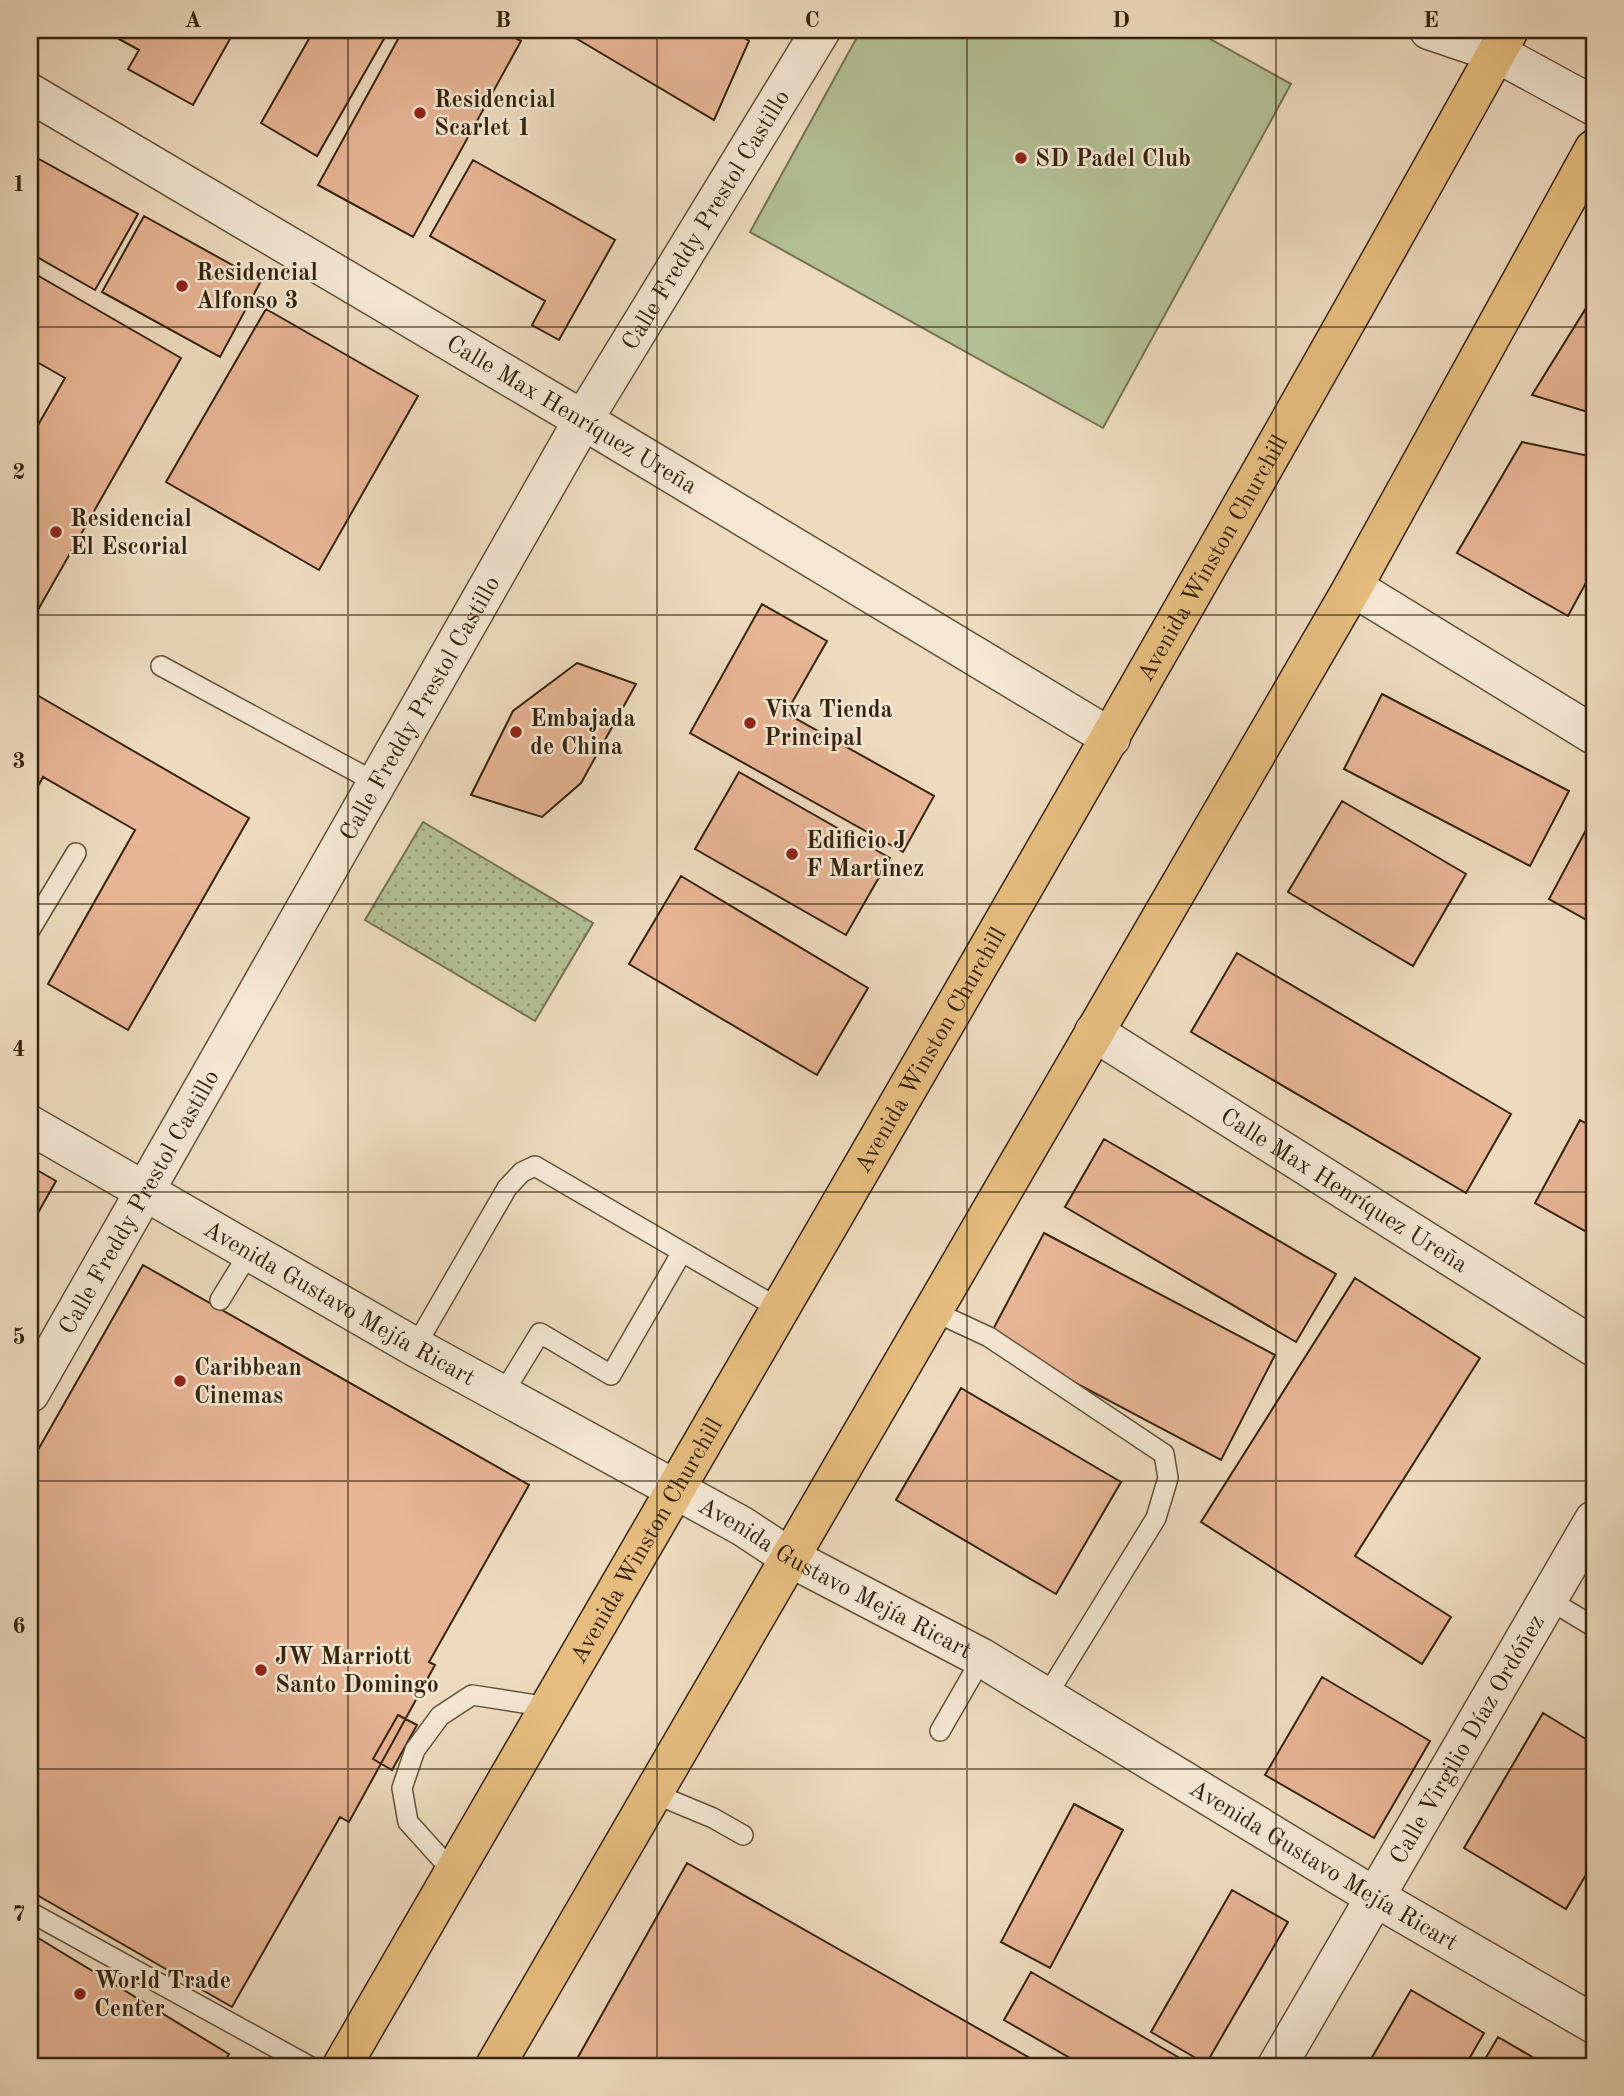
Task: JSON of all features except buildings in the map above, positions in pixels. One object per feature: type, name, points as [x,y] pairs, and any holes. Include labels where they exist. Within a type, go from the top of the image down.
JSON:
[{"type":"main road","name":"Avenida Winston Churchill","points":[[342,2066],[673,1489],[1111,738],[1503,41]]},
{"type":"main road","points":[[495,2066],[1353,587],[1594,149]]},
{"type":"street","name":"Calle Freddy Prestol Castillo","points":[[30,1393],[583,420],[821,30]]},
{"type":"street","points":[[1429,30],[1503,41],[1594,106]]},
{"type":"street","name":"Calle Max Henríquez Ureña","points":[[30,93],[583,420],[1111,738]]},
{"type":"street","points":[[1353,587],[1594,734]]},
{"type":"street","name":"Calle Max Henríquez Ureña","points":[[1094,1032],[1594,1347]]},
{"type":"street","name":"Avenida Gustavo Mejía Ricart","points":[[30,1125],[415,1347],[742,1526],[789,1557],[982,1658],[1375,1897],[1594,2024]]},
{"type":"street","name":"Calle Virgilio Díaz Ordóñez","points":[[1277,2066],[1594,1520]]},
{"type":"lane","points":[[161,666],[375,782]]},
{"type":"lane","points":[[30,930],[76,853]]},
{"type":"lane","points":[[415,1347],[507,1188],[522,1171],[535,1166],[780,1309]]},
{"type":"lane","points":[[502,1395],[540,1332],[611,1375],[682,1252]]},
{"type":"lane","points":[[220,1300],[249,1253]]},
{"type":"lane","points":[[933,1311],[989,1337],[1164,1454],[1168,1478],[1156,1518],[1046,1697]]},
{"type":"lane","points":[[1548,1599],[1594,1627]]},
{"type":"lane","points":[[940,1731],[982,1658]]},
{"type":"lane","points":[[454,1872],[408,1822],[402,1788],[415,1750],[440,1716],[472,1695],[549,1707]]},
{"type":"lane","points":[[653,1793],[713,1818],[743,1835]]},
{"type":"lane","points":[[30,1912],[309,2066]]},
{"type":"green space","name":"SD Padel Club","points":[[861,30],[1194,30],[1291,84],[1103,428],[750,232]]},
{"type":"green space","points":[[423,822],[593,923],[535,1021],[365,920]]},
{"type":"place","name":"Residencial Scarlet 1","points":[[420,113]]},
{"type":"place","name":"SD Padel Club","points":[[1021,158]]},
{"type":"place","name":"Residencial Alfonso 3","points":[[182,286]]},
{"type":"place","name":"Residencial El Escorial","points":[[56,532]]},
{"type":"place","name":"Viva Tienda Principal","points":[[750,723]]},
{"type":"place","name":"Embajada de China","points":[[516,732]]},
{"type":"place","name":"Edificio J F Martinez","points":[[792,854]]},
{"type":"place","name":"Caribbean Cinemas","points":[[180,1381]]},
{"type":"place","name":"JW Marriott Santo Domingo","points":[[261,1670]]},
{"type":"place","name":"World Trade Center","points":[[80,1994]]}]
